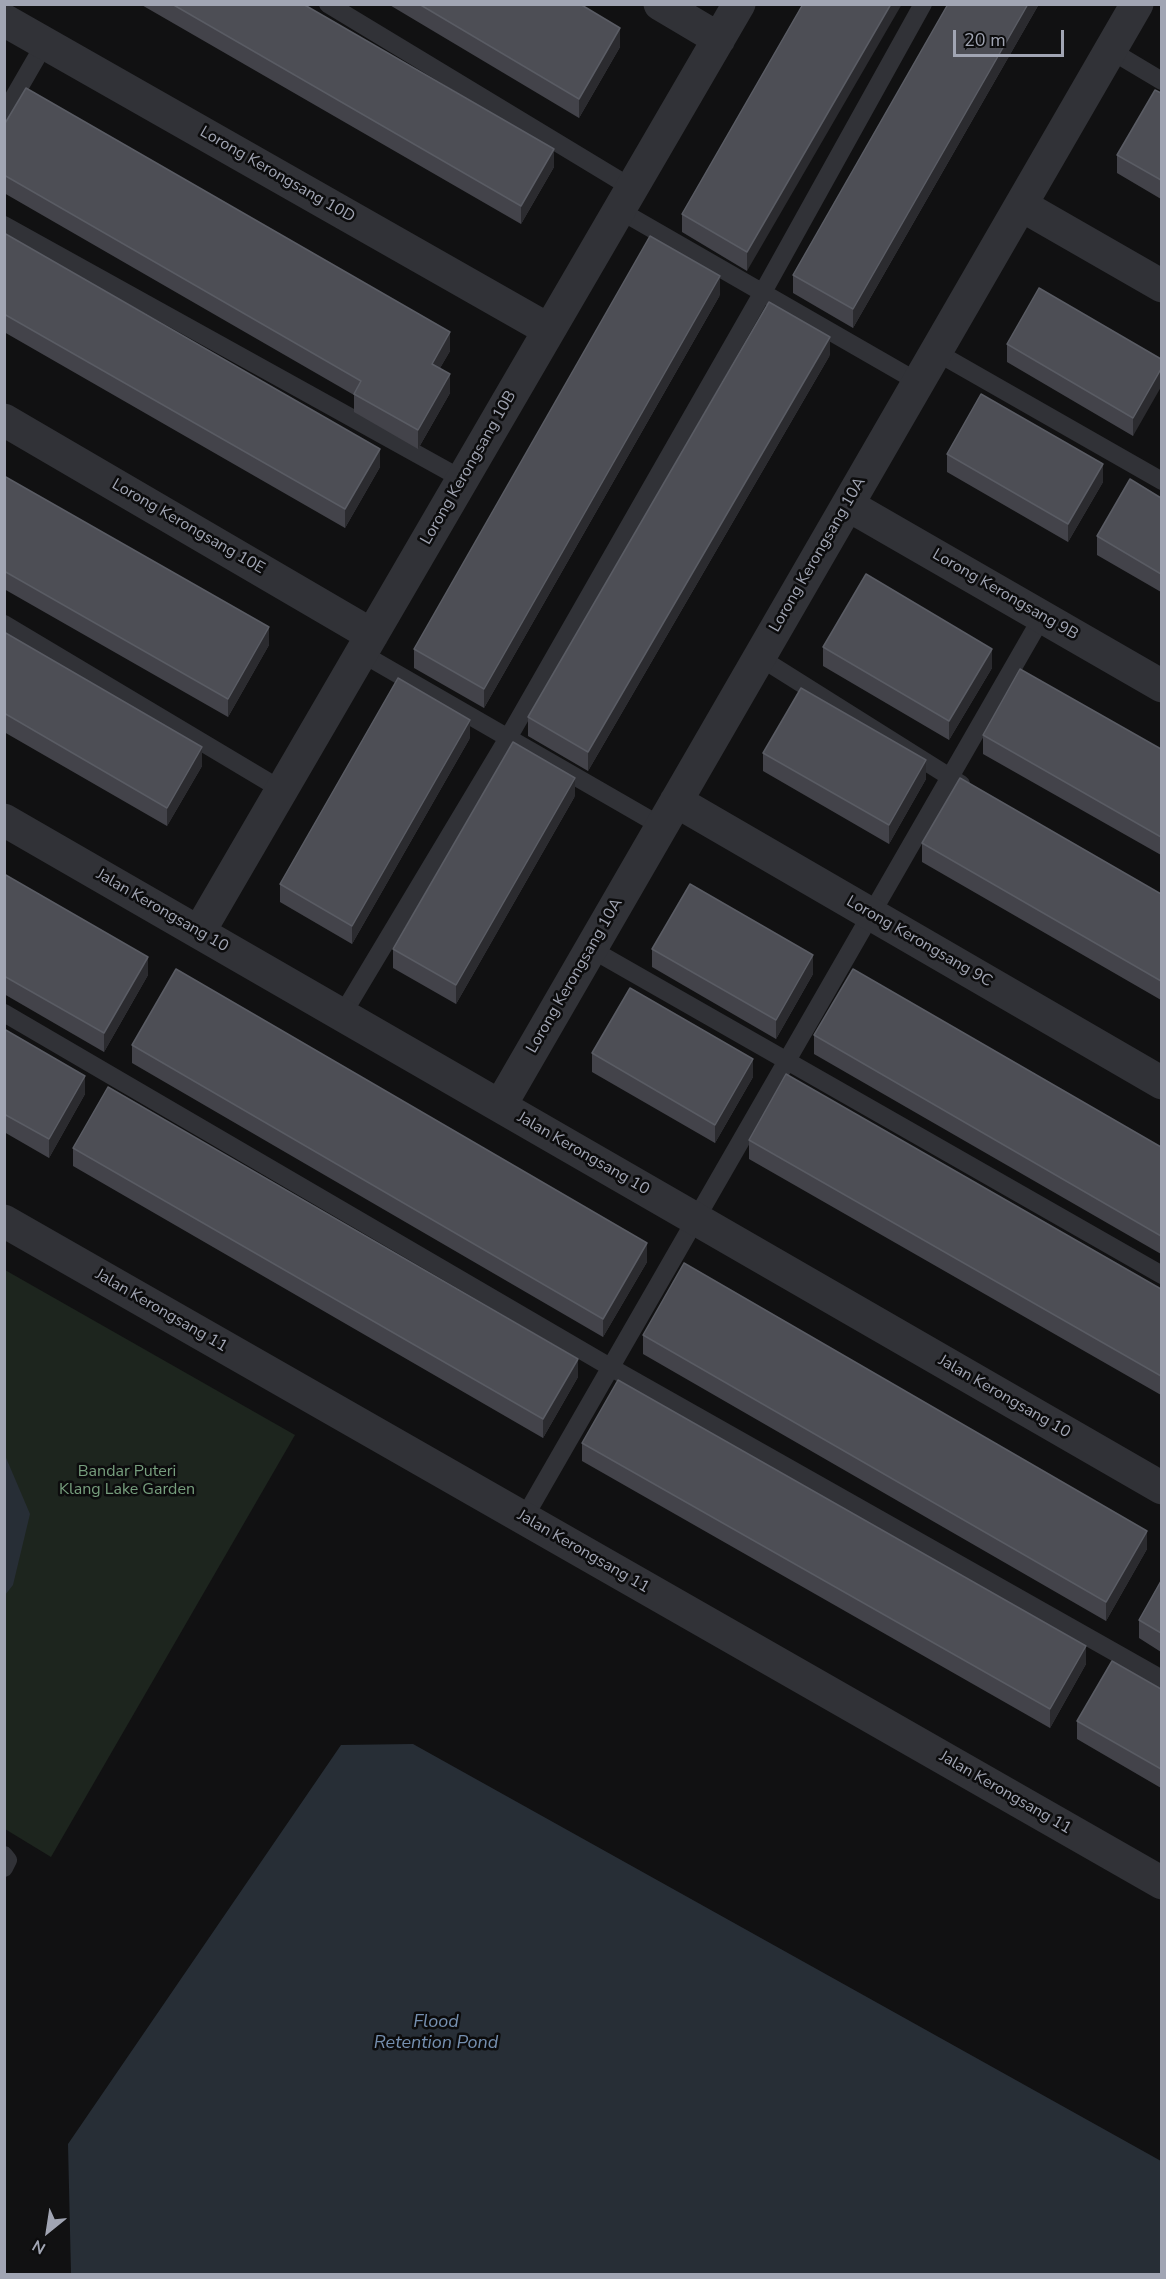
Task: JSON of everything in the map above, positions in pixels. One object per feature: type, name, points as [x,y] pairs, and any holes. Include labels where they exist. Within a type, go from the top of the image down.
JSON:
[{"type":"street","points":[[660,4],[719,39]]},
{"type":"street","name":"Lorong Kerongsang 10B","points":[[199,932],[739,4]]},
{"type":"street","name":"Lorong Kerongsang 10A","points":[[500,1106],[1137,4]]},
{"type":"street","name":"Lorong Kerongsang 10D","points":[[4,20],[549,330]]},
{"type":"street","points":[[1021,205],[1161,286]]},
{"type":"street","name":"Lorong Kerongsang 10E","points":[[4,420],[366,644]]},
{"type":"street","name":"Lorong Kerongsang 9B","points":[[848,505],[1161,686]]},
{"type":"street","name":"Lorong Kerongsang 9C","points":[[669,814],[872,915],[1161,1083]]},
{"type":"street","name":"Jalan Kerongsang 10","points":[[4,820],[1161,1488]]},
{"type":"street","name":"Jalan Kerongsang 11","points":[[4,1221],[1161,1883]]},
{"type":"lane","points":[[328,4],[626,199],[763,292],[918,382]]},
{"type":"lane","points":[[342,1015],[508,738],[763,292],[924,4]]},
{"type":"lane","points":[[4,114],[45,44]]},
{"type":"lane","points":[[1110,50],[1161,81]]},
{"type":"lane","points":[[4,225],[462,479]]},
{"type":"lane","points":[[936,352],[1161,481]]},
{"type":"lane","points":[[524,1518],[785,1060],[872,915],[1042,617]]},
{"type":"lane","points":[[4,624],[282,789]]},
{"type":"lane","points":[[366,644],[508,738],[669,814]]},
{"type":"lane","points":[[759,657],[980,795]]},
{"type":"lane","points":[[591,949],[1161,1275]]},
{"type":"lane","points":[[4,1013],[610,1367],[1161,1679]]},
{"type":"lane","points":[[4,1855],[8,1860],[4,1868]]},
{"type":"green space","name":"Bandar Puteri Klang Lake Garden","points":[[5,1270],[295,1435],[51,1857],[5,1829]]},
{"type":"water","points":[[4,1453],[30,1514],[13,1585],[5,1595]]},
{"type":"water","name":"Flood Retention Pond","points":[[413,1744],[1161,2161],[1161,2274],[71,2274],[68,2144],[341,1745]]},
{"type":"building","points":[[172,4],[303,4],[554,149],[521,206]]},
{"type":"building","points":[[419,4],[580,4],[620,28],[579,99]]},
{"type":"building","points":[[803,4],[891,4],[747,252],[682,214]]},
{"type":"building","points":[[948,4],[1028,4],[853,309],[793,275]]},
{"type":"building","points":[[26,88],[450,332],[432,364],[450,374],[418,430],[354,394],[361,381],[4,175],[4,125]]},
{"type":"building","points":[[1155,90],[1161,93],[1161,180],[1117,155]]},
{"type":"building","points":[[4,233],[380,449],[345,509],[4,314]]},
{"type":"building","points":[[650,236],[720,276],[484,689],[414,649]]},
{"type":"building","points":[[1039,288],[1161,359],[1161,369],[1133,418],[1007,344]]},
{"type":"building","points":[[769,302],[830,337],[588,752],[528,717]]},
{"type":"building","points":[[981,394],[1103,464],[1068,524],[947,454]]},
{"type":"building","points":[[4,476],[269,627],[228,699],[4,571]]},
{"type":"building","points":[[1130,479],[1161,498],[1161,574],[1097,536]]},
{"type":"building","points":[[866,574],[992,649],[949,721],[823,647]]},
{"type":"building","points":[[4,632],[202,747],[167,808],[4,713]]},
{"type":"building","points":[[1020,669],[1161,749],[1161,837],[983,735]]},
{"type":"building","points":[[398,678],[470,720],[352,926],[280,884]]},
{"type":"building","points":[[801,688],[926,760],[889,825],[763,753]]},
{"type":"building","points":[[513,742],[575,778],[456,985],[393,949]]},
{"type":"building","points":[[960,778],[1161,894],[1161,981],[922,843]]},
{"type":"building","points":[[4,874],[148,957],[104,1033],[4,976]]},
{"type":"building","points":[[690,884],[813,955],[776,1020],[652,949]]},
{"type":"building","points":[[176,969],[647,1243],[603,1319],[132,1045]]},
{"type":"building","points":[[853,969],[1161,1147],[1161,1236],[814,1035]]},
{"type":"building","points":[[630,988],[753,1059],[715,1125],[592,1053]]},
{"type":"building","points":[[4,1029],[85,1076],[49,1139],[4,1114]]},
{"type":"building","points":[[786,1074],[1161,1289],[1161,1376],[749,1140]]},
{"type":"building","points":[[108,1087],[578,1359],[543,1419],[73,1148]]},
{"type":"building","points":[[684,1263],[1147,1531],[1106,1602],[643,1335]]},
{"type":"building","points":[[618,1380],[1086,1646],[1050,1709],[582,1443]]},
{"type":"building","points":[[1161,1581],[1161,1633],[1139,1620]]},
{"type":"building","points":[[1112,1661],[1161,1689],[1161,1769],[1077,1721]]}]
